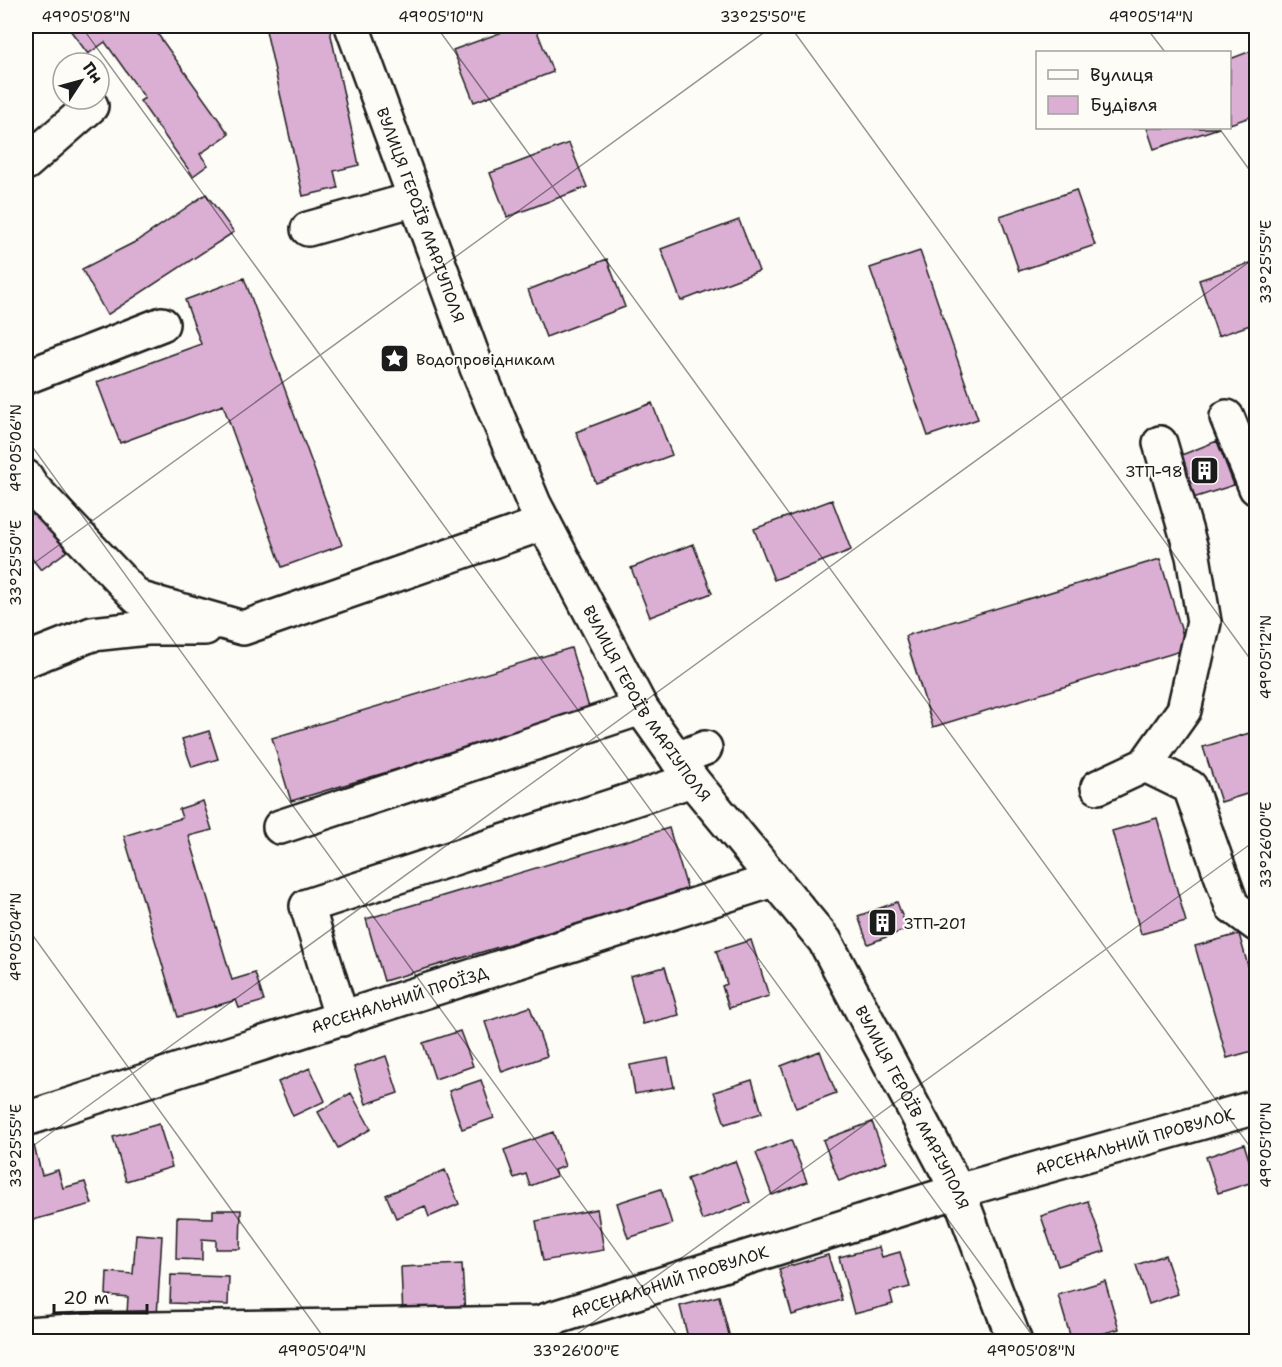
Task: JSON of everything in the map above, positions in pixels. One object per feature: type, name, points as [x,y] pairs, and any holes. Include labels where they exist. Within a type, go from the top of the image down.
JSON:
[{"type":"street","name":"ВУЛИЦЯ ГЕРОЇВ МАРІУПОЛЯ","points":[[352,26],[477,368],[544,523],[641,708],[692,762],[773,880],[825,941],[958,1191],[1015,1341]]},
{"type":"street","points":[[29,151],[84,111]]},
{"type":"street","points":[[308,229],[415,199]]},
{"type":"street","points":[[26,377],[162,324]]},
{"type":"street","points":[[1227,417],[1257,488]]},
{"type":"street","points":[[1098,787],[1145,765],[1184,710],[1204,622],[1192,556],[1160,443]]},
{"type":"street","points":[[26,477],[138,598],[243,628]]},
{"type":"street","points":[[26,660],[92,634],[147,628],[243,628],[544,523]]},
{"type":"street","points":[[280,827],[641,708]]},
{"type":"street","points":[[342,1019],[307,906],[692,762]]},
{"type":"street","points":[[1145,765],[1190,787],[1232,906],[1257,924]]},
{"type":"street","name":"АРСЕНАЛЬНИЙ ПРОЇЗД","points":[[26,1119],[773,880]]},
{"type":"street","name":"АРСЕНАЛЬНИЙ ПРОВУЛОК","points":[[26,1334],[100,1330],[538,1323],[958,1191],[1257,1107]]},
{"type":"building","points":[[67,26],[152,26],[229,134],[200,154],[208,165],[193,176],[140,101],[145,98],[105,42],[92,51],[86,51]]},
{"type":"building","points":[[265,26],[329,26],[359,165],[334,171],[338,188],[303,196]]},
{"type":"building","points":[[519,26],[535,26],[553,72],[474,102],[453,50]]},
{"type":"building","points":[[1256,49],[1256,115],[1231,124],[1231,59]]},
{"type":"building","points":[[1147,129],[1216,129],[1154,149]]},
{"type":"building","points":[[569,143],[587,187],[507,217],[490,173]]},
{"type":"building","points":[[1076,190],[1095,245],[1019,271],[1000,216]]},
{"type":"building","points":[[206,194],[234,232],[107,315],[82,269],[139,240]]},
{"type":"building","points":[[739,220],[759,271],[681,301],[661,249]]},
{"type":"building","points":[[920,251],[978,419],[928,436],[870,268]]},
{"type":"building","points":[[607,259],[625,307],[546,337],[528,290]]},
{"type":"building","points":[[1256,261],[1256,323],[1218,336],[1199,280]]},
{"type":"building","points":[[244,278],[342,545],[282,567],[223,405],[120,443],[97,382],[201,344],[185,300]]},
{"type":"building","points":[[652,403],[672,455],[596,483],[576,432]]},
{"type":"building","points":[[1256,426],[1256,450],[1248,429]]},
{"type":"building","name":"ЗТП-98","points":[[1217,441],[1234,485],[1187,500],[1174,458]]},
{"type":"building","points":[[832,500],[851,550],[774,580],[754,529]]},
{"type":"building","points":[[27,501],[67,551],[41,570],[26,551]]},
{"type":"building","points":[[693,544],[712,593],[650,617],[631,568]]},
{"type":"building","points":[[1160,559],[1187,649],[933,727],[905,636]]},
{"type":"building","points":[[571,648],[590,711],[291,801],[272,738]]},
{"type":"building","points":[[209,731],[218,759],[192,767],[182,739]]},
{"type":"building","points":[[1256,731],[1256,815],[1250,793],[1221,802],[1203,747]]},
{"type":"building","points":[[203,801],[212,830],[189,836],[232,980],[255,973],[264,1001],[239,1008],[236,1000],[178,1017],[124,836],[182,818],[179,809]]},
{"type":"building","points":[[1157,818],[1186,922],[1141,934],[1112,831]]},
{"type":"building","points":[[669,828],[688,891],[384,981],[366,919]]},
{"type":"building","name":"ЗТП-201","points":[[897,902],[907,929],[868,944],[858,916]]},
{"type":"building","points":[[1239,934],[1256,994],[1256,1050],[1227,1058],[1195,946]]},
{"type":"building","points":[[751,940],[769,996],[729,1008],[722,986],[727,984],[716,951]]},
{"type":"building","points":[[665,967],[679,1015],[643,1024],[630,976]]},
{"type":"building","points":[[530,1007],[547,1056],[502,1072],[485,1022]]},
{"type":"building","points":[[460,1031],[473,1066],[435,1079],[423,1043]]},
{"type":"building","points":[[820,1051],[836,1093],[796,1108],[781,1066]]},
{"type":"building","points":[[386,1056],[398,1093],[366,1104],[354,1067]]},
{"type":"building","points":[[668,1058],[674,1087],[635,1094],[630,1065]]},
{"type":"building","points":[[310,1068],[325,1101],[293,1116],[278,1082]]},
{"type":"building","points":[[481,1080],[494,1118],[462,1129],[449,1091]]},
{"type":"building","points":[[752,1080],[762,1113],[725,1124],[714,1092]]},
{"type":"building","points":[[351,1093],[371,1129],[338,1148],[318,1112]]},
{"type":"building","points":[[872,1122],[887,1162],[839,1181],[823,1140]]},
{"type":"building","points":[[159,1124],[172,1167],[126,1181],[113,1137]]},
{"type":"building","points":[[553,1132],[565,1166],[554,1170],[556,1176],[530,1186],[526,1174],[514,1178],[504,1150]]},
{"type":"building","points":[[791,1140],[807,1182],[772,1195],[756,1153]]},
{"type":"building","points":[[1244,1144],[1256,1181],[1218,1193],[1206,1157]]},
{"type":"building","points":[[34,1146],[42,1175],[58,1170],[63,1188],[85,1182],[92,1204],[29,1221],[26,1208],[26,1148]]},
{"type":"building","points":[[735,1161],[750,1202],[702,1220],[687,1179]]},
{"type":"building","points":[[445,1170],[459,1204],[429,1217],[425,1206],[396,1218],[386,1195]]},
{"type":"building","points":[[661,1189],[672,1224],[628,1238],[617,1203]]},
{"type":"building","points":[[1088,1201],[1105,1251],[1058,1266],[1041,1216]]},
{"type":"building","points":[[597,1209],[604,1250],[543,1261],[536,1221]]},
{"type":"building","points":[[213,1210],[241,1210],[240,1249],[216,1249],[216,1240],[202,1239],[202,1260],[176,1259],[177,1217],[213,1218]]},
{"type":"building","points":[[136,1234],[162,1236],[157,1316],[127,1314],[128,1297],[106,1295],[107,1272],[133,1274]]},
{"type":"building","points":[[879,1247],[882,1257],[900,1252],[910,1287],[890,1292],[893,1304],[854,1314],[839,1257]]},
{"type":"building","points":[[828,1255],[842,1300],[792,1315],[779,1269]]},
{"type":"building","points":[[1165,1255],[1178,1294],[1149,1304],[1136,1265]]},
{"type":"building","points":[[462,1264],[465,1315],[403,1318],[401,1267]]},
{"type":"building","points":[[171,1275],[229,1277],[228,1305],[170,1303]]},
{"type":"building","points":[[1105,1281],[1119,1329],[1072,1342],[1058,1295]]},
{"type":"building","points":[[719,1296],[731,1342],[689,1342],[680,1306]]},
{"type":"place","name":"Водопровідникам","points":[[395,359]]},
{"type":"place","name":"ЗТП-98","points":[[1204,471]]},
{"type":"place","name":"ЗТП-201","points":[[883,923]]}]
